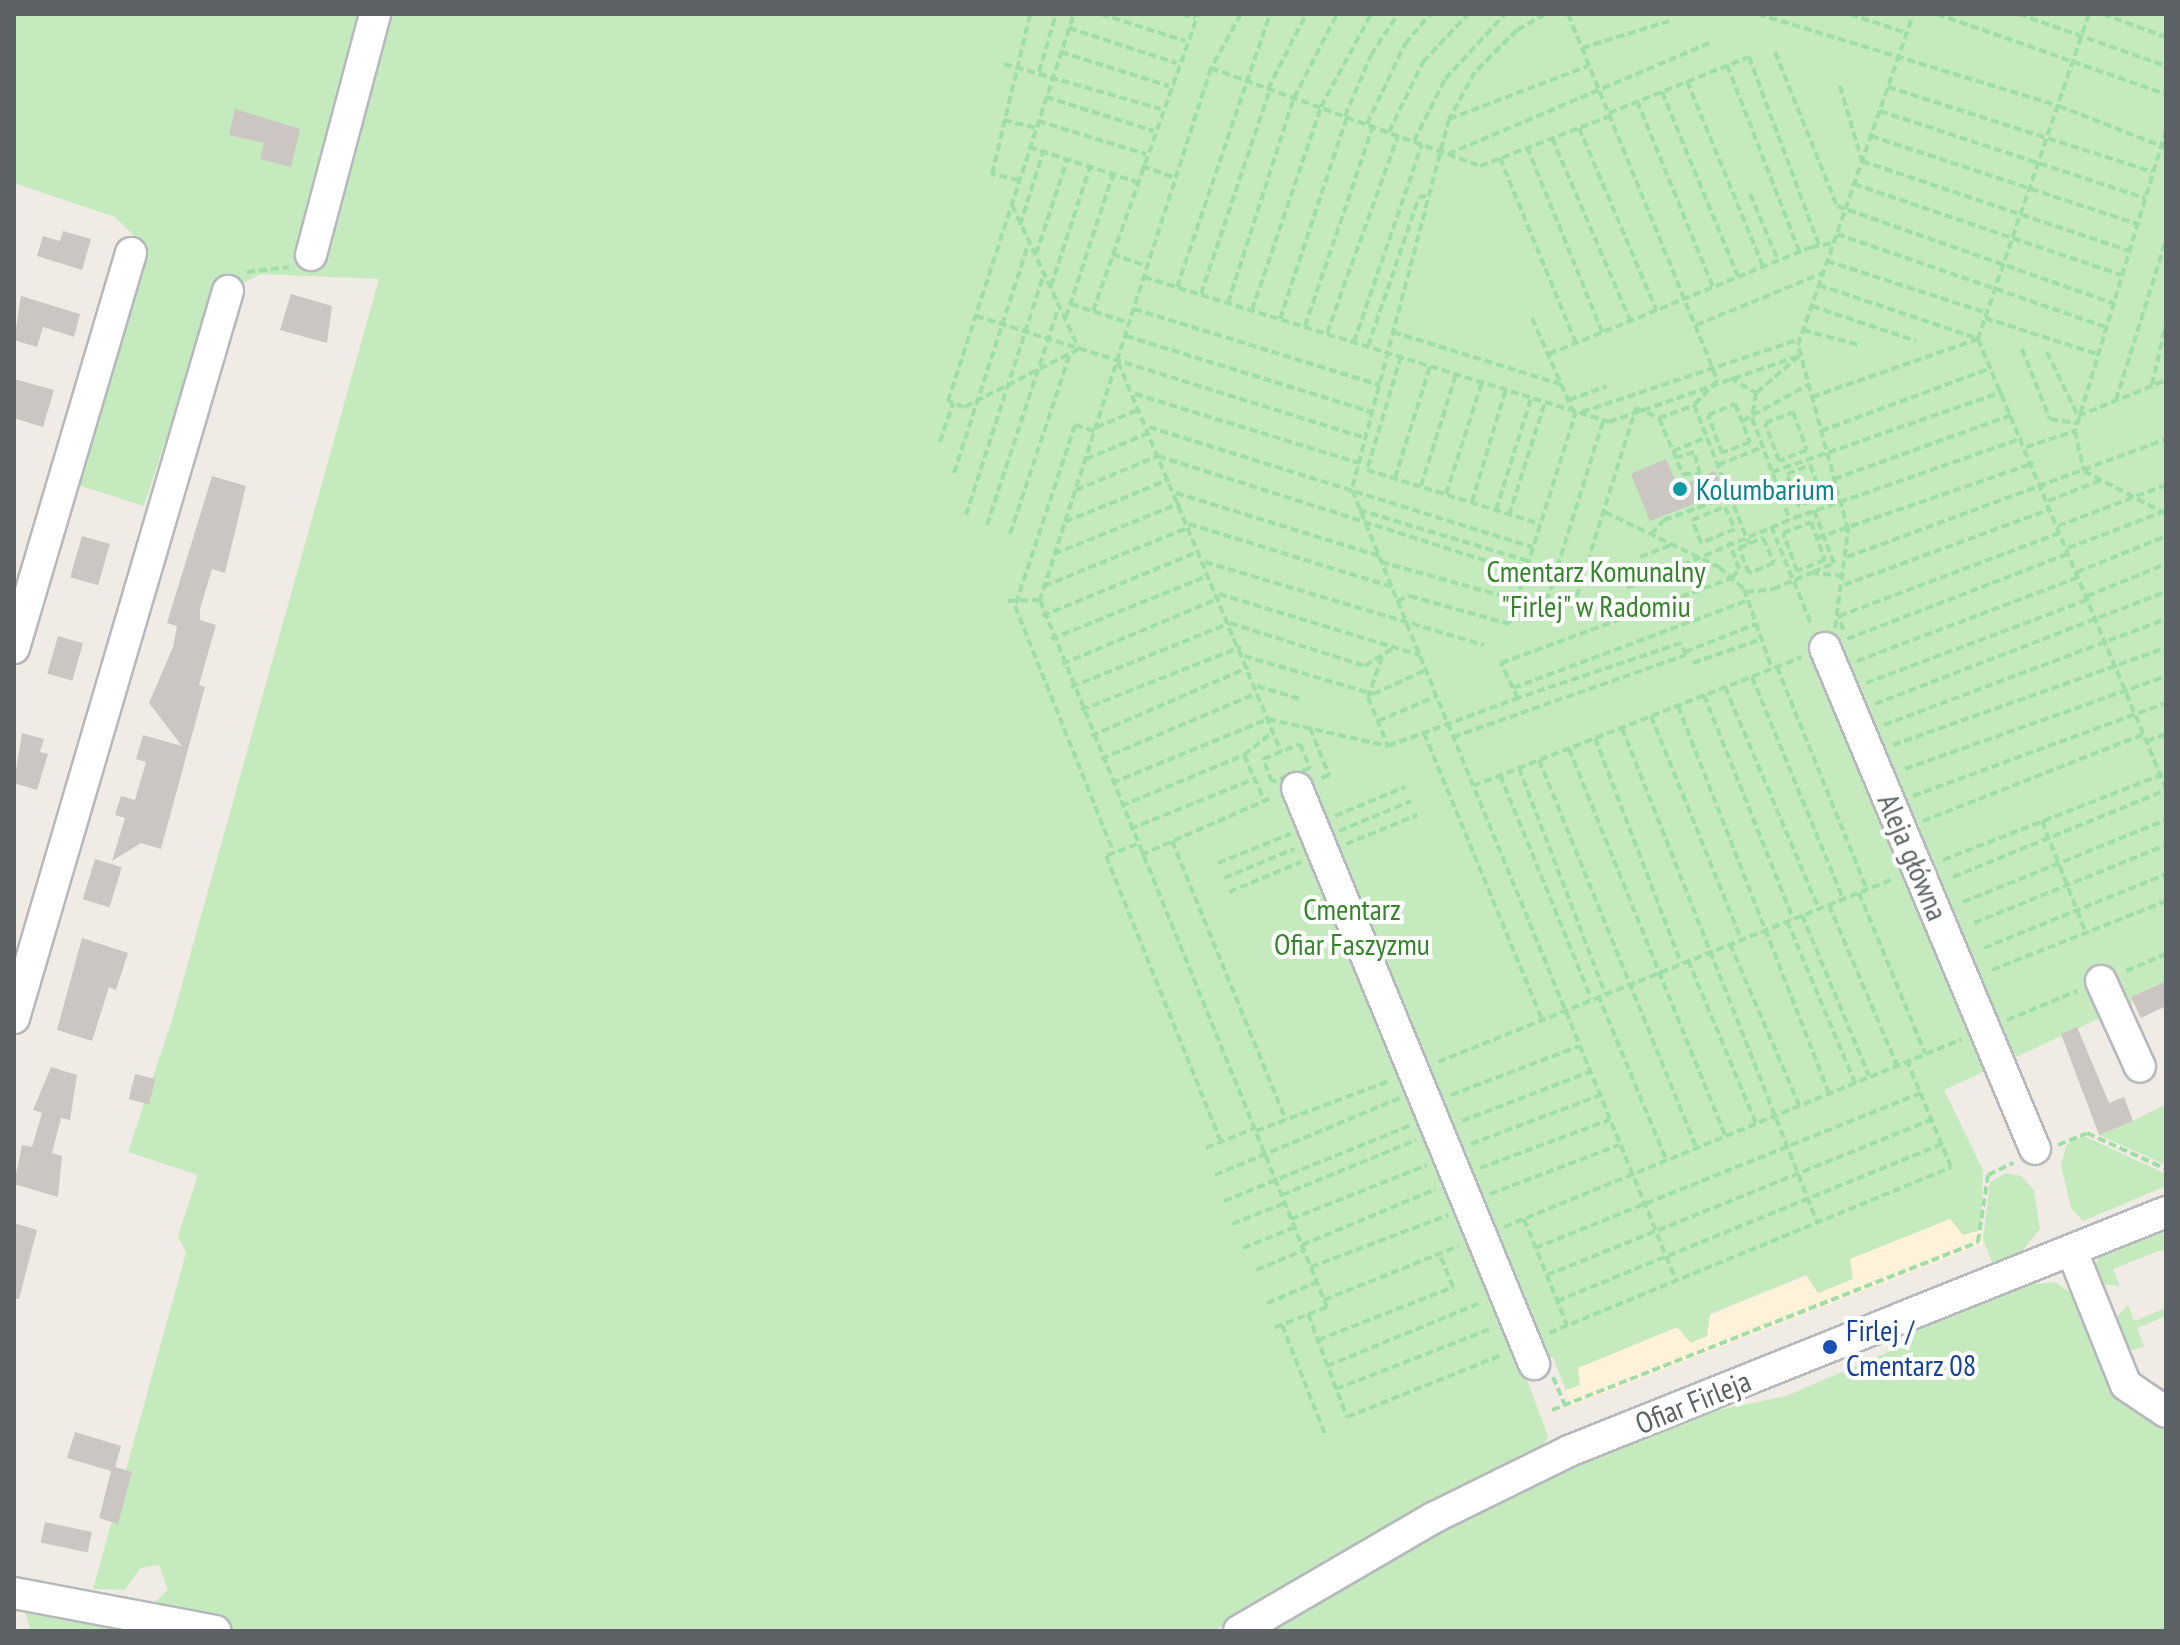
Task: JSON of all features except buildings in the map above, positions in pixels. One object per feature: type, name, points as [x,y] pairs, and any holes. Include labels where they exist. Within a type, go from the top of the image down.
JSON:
[{"type":"street","points":[[311,255],[375,14]]},
{"type":"street","points":[[14,648],[131,253]]},
{"type":"street","points":[[14,1018],[228,291]]},
{"type":"street","name":"Aleja główna","points":[[1835,644],[1931,860],[1985,1029],[2037,1152]]},
{"type":"street","points":[[1297,788],[1457,1180],[1468,1248],[1536,1351]]},
{"type":"street","points":[[2101,981],[2140,1067]]},
{"type":"street","name":"Ofiar Firleja","points":[[1239,1631],[1433,1518],[1553,1458],[2166,1212]]},
{"type":"street","points":[[2072,1251],[2126,1385],[2166,1412]]},
{"type":"street","points":[[14,1593],[166,1625],[215,1631]]},
{"type":"path","points":[[1019,180],[992,174],[1015,66],[1030,14]]},
{"type":"path","points":[[1039,72],[1056,14]]},
{"type":"path","points":[[1074,14],[948,401],[977,402],[1079,349]]},
{"type":"path","points":[[1101,14],[1185,41]]},
{"type":"path","points":[[1093,311],[1176,63],[1197,16],[1182,14]]},
{"type":"path","points":[[1241,14],[1211,68],[1040,600],[1042,616],[1051,639],[1327,1307],[1273,1328]]},
{"type":"path","points":[[1177,287],[1243,79],[1270,14]]},
{"type":"path","points":[[1201,294],[1269,89],[1306,14]]},
{"type":"path","points":[[1228,303],[1294,98],[1337,14]]},
{"type":"path","points":[[1252,310],[1321,107],[1371,14]]},
{"type":"path","points":[[1280,319],[1346,116],[1371,55],[1398,14]]},
{"type":"path","points":[[1367,124],[1405,44],[1430,14]]},
{"type":"path","points":[[1389,132],[1423,62],[1468,14]]},
{"type":"path","points":[[1414,141],[1445,79],[1505,14]]},
{"type":"path","points":[[1545,14],[1517,30],[1475,72],[1449,119],[1437,149],[1389,352],[1352,490],[1676,1280]]},
{"type":"path","points":[[1568,14],[1717,381]]},
{"type":"path","points":[[1758,14],[2059,106],[2164,146]]},
{"type":"path","points":[[1850,14],[1906,33]]},
{"type":"path","points":[[1835,644],[1846,576],[1848,530],[1799,356],[1800,339],[1913,14]]},
{"type":"path","points":[[1937,14],[2166,94]]},
{"type":"path","points":[[2019,14],[2166,66]]},
{"type":"path","points":[[1953,877],[2166,790],[2164,774],[2144,734],[2033,463],[1978,339],[2089,14]]},
{"type":"path","points":[[2103,14],[2166,37]]},
{"type":"path","points":[[1582,48],[1669,21]]},
{"type":"path","points":[[1069,28],[1176,63]]},
{"type":"path","points":[[1448,154],[1710,43]]},
{"type":"path","points":[[1061,52],[1169,86]]},
{"type":"path","points":[[1775,52],[1843,210],[2113,303]]},
{"type":"path","points":[[1211,68],[1480,166],[1749,57],[1819,245]]},
{"type":"path","points":[[1004,64],[1053,75],[1161,109]]},
{"type":"path","points":[[1727,65],[1799,251]]},
{"type":"path","points":[[1449,119],[1589,66]]},
{"type":"path","points":[[1687,81],[1763,266]]},
{"type":"path","points":[[1840,86],[1862,161]]},
{"type":"path","points":[[1888,87],[2153,172]]},
{"type":"path","points":[[1662,92],[1738,276]]},
{"type":"path","points":[[1046,97],[1154,131]]},
{"type":"path","points":[[1637,101],[1713,287]]},
{"type":"path","points":[[1880,111],[2145,198]]},
{"type":"path","points":[[1004,120],[1036,128]]},
{"type":"path","points":[[1038,121],[1146,154]]},
{"type":"path","points":[[1305,326],[1373,126]]},
{"type":"path","points":[[1579,128],[1656,309]]},
{"type":"path","points":[[2165,513],[2084,471],[2075,431],[2153,172],[2164,146],[2166,130]]},
{"type":"path","points":[[1327,333],[1398,135]]},
{"type":"path","points":[[1871,136],[2137,224]]},
{"type":"path","points":[[1552,138],[1630,320]]},
{"type":"path","points":[[1354,342],[1422,144]]},
{"type":"path","points":[[1029,147],[1137,182]]},
{"type":"path","points":[[1527,147],[1602,332]]},
{"type":"path","points":[[1020,225],[1043,152]]},
{"type":"path","points":[[1500,158],[1576,343]]},
{"type":"path","points":[[1035,256],[1067,159]]},
{"type":"path","points":[[1862,161],[2129,251]]},
{"type":"path","points":[[1142,166],[1175,178]]},
{"type":"path","points":[[1050,289],[1090,167]]},
{"type":"path","points":[[1065,320],[1113,174]]},
{"type":"path","points":[[1854,184],[2121,275]]},
{"type":"path","points":[[1750,194],[1778,260]]},
{"type":"path","points":[[1368,346],[1419,197],[1426,196]]},
{"type":"path","points":[[1012,205],[1079,349]]},
{"type":"path","points":[[1837,234],[2105,327]]},
{"type":"path","points":[[2116,400],[2166,239]]},
{"type":"path","points":[[954,473],[1029,243]]},
{"type":"path","points":[[1549,354],[1799,251],[1834,243]]},
{"type":"path","points":[[1112,254],[1147,266]]},
{"type":"path","points":[[228,291],[242,273],[302,266],[311,255]]},
{"type":"path","points":[[1827,261],[2097,354]]},
{"type":"path","points":[[1695,325],[1823,273]]},
{"type":"path","points":[[966,515],[1044,274]]},
{"type":"path","points":[[1144,277],[1604,420],[1799,356]]},
{"type":"path","points":[[1819,285],[1978,339]]},
{"type":"path","points":[[1070,304],[1130,323]]},
{"type":"path","points":[[1812,306],[1916,341]]},
{"type":"path","points":[[987,525],[1059,307]]},
{"type":"path","points":[[1134,309],[1380,385]]},
{"type":"path","points":[[976,316],[1365,438]]},
{"type":"path","points":[[1397,601],[1410,596],[1509,624],[1576,412],[1532,318]]},
{"type":"path","points":[[2152,385],[2166,323]]},
{"type":"path","points":[[1803,330],[1859,345]]},
{"type":"path","points":[[1393,332],[1563,385]]},
{"type":"path","points":[[1126,336],[1372,412]]},
{"type":"path","points":[[1576,412],[1800,339]]},
{"type":"path","points":[[1812,397],[1978,339]]},
{"type":"path","points":[[2022,349],[2050,419],[2076,423]]},
{"type":"path","points":[[2047,352],[2078,416]]},
{"type":"path","points":[[1010,534],[1070,354]]},
{"type":"path","points":[[1401,356],[1367,470],[1540,524]]},
{"type":"path","points":[[1798,527],[1780,492],[1752,418],[1756,393],[1799,356]]},
{"type":"path","points":[[1118,362],[1135,394],[1241,647],[1281,752]]},
{"type":"path","points":[[1395,479],[1430,366]]},
{"type":"path","points":[[1821,431],[1991,368]]},
{"type":"path","points":[[1420,486],[1456,374]]},
{"type":"path","points":[[1729,377],[1756,393]]},
{"type":"path","points":[[2078,416],[2166,380]]},
{"type":"path","points":[[1659,418],[1694,405],[1717,381]]},
{"type":"path","points":[[1446,495],[1482,382]]},
{"type":"path","points":[[1742,421],[1777,406],[1808,385]]},
{"type":"path","points":[[1569,400],[1607,386]]},
{"type":"path","points":[[1471,503],[1506,389]]},
{"type":"path","points":[[1772,472],[1828,456],[2002,392]]},
{"type":"path","points":[[1135,394],[1359,463]]},
{"type":"path","points":[[1496,510],[1531,398]]},
{"type":"path","points":[[1509,515],[1545,402]]},
{"type":"path","points":[[940,442],[953,403]]},
{"type":"path","points":[[1735,404],[1742,421],[1750,442],[1722,453],[1708,415],[1735,404]]},
{"type":"path","points":[[1694,405],[1749,544]]},
{"type":"path","points":[[1777,406],[1781,416]]},
{"type":"path","points":[[1636,408],[1659,418],[1673,451],[1676,458],[1683,474],[1700,474],[1694,452],[1676,458]]},
{"type":"path","points":[[1573,608],[1636,408]]},
{"type":"path","points":[[1114,853],[1016,601],[1075,425],[1095,429],[1141,409]]},
{"type":"path","points":[[1793,412],[1807,450],[1779,461],[1771,437],[1765,423],[1793,412]]},
{"type":"path","points":[[1834,479],[2012,415]]},
{"type":"path","points":[[1543,613],[1604,420]]},
{"type":"path","points":[[1085,459],[1150,430],[1533,547]]},
{"type":"path","points":[[2026,447],[2075,431]]},
{"type":"path","points":[[1673,451],[1714,432]]},
{"type":"path","points":[[1718,465],[1771,437]]},
{"type":"path","points":[[1702,560],[1702,553],[1729,542],[1816,510],[1841,505],[2022,438]]},
{"type":"path","points":[[1847,557],[2166,439]]},
{"type":"path","points":[[1075,491],[1162,458],[1525,573]]},
{"type":"path","points":[[1817,538],[1848,530],[2033,463]]},
{"type":"path","points":[[1810,465],[1822,497],[1814,500],[1799,506],[1787,474],[1810,465]]},
{"type":"path","points":[[1065,522],[1170,479]]},
{"type":"path","points":[[2048,501],[2101,480]]},
{"type":"path","points":[[2058,526],[2166,485]]},
{"type":"path","points":[[1780,492],[1792,488]]},
{"type":"path","points":[[1176,493],[1517,600]]},
{"type":"path","points":[[1651,534],[1664,520],[1730,496]]},
{"type":"path","points":[[1746,592],[1794,581],[1834,563],[1814,500]]},
{"type":"path","points":[[1054,554],[1180,503]]},
{"type":"path","points":[[1725,507],[1735,529],[1717,536],[1701,543],[1692,520],[1725,507]]},
{"type":"path","points":[[1844,585],[2051,509]]},
{"type":"path","points":[[1359,510],[1528,561]]},
{"type":"path","points":[[1605,512],[1702,560],[1732,578],[1746,592],[1762,639],[1867,890]]},
{"type":"path","points":[[1473,786],[2165,513]]},
{"type":"path","points":[[1730,519],[1738,516]]},
{"type":"path","points":[[1811,522],[1825,560],[1797,571],[1783,533],[1798,527],[1811,522]]},
{"type":"path","points":[[1044,586],[1190,525],[1392,587]]},
{"type":"path","points":[[1771,526],[1794,581],[1835,644],[1855,662],[1927,835]]},
{"type":"path","points":[[1839,616],[2061,533]]},
{"type":"path","points":[[1717,536],[1721,546]]},
{"type":"path","points":[[1855,662],[2166,536]]},
{"type":"path","points":[[1763,538],[1774,563],[1749,573],[1739,548],[1749,544],[1763,538]]},
{"type":"path","points":[[1729,542],[1739,569]]},
{"type":"path","points":[[1640,557],[1672,545]]},
{"type":"path","points":[[1042,616],[1200,551]]},
{"type":"path","points":[[1627,588],[1702,560]]},
{"type":"path","points":[[1205,562],[1484,645]]},
{"type":"path","points":[[1864,684],[2166,564]]},
{"type":"path","points":[[1518,698],[1501,663],[1732,578],[1746,566]]},
{"type":"path","points":[[1811,573],[1846,576]]},
{"type":"path","points":[[1051,639],[1210,575]]},
{"type":"path","points":[[1873,705],[2166,592]]},
{"type":"path","points":[[1062,664],[1219,596],[1420,655]]},
{"type":"path","points":[[1008,601],[1040,600]]},
{"type":"path","points":[[1513,688],[1748,600]]},
{"type":"path","points":[[1835,644],[1839,616]]},
{"type":"path","points":[[1881,726],[2166,619]]},
{"type":"path","points":[[1071,687],[1230,623],[1365,666],[1395,647]]},
{"type":"path","points":[[1453,737],[1756,624]]},
{"type":"path","points":[[1693,663],[1762,639]]},
{"type":"path","points":[[1111,783],[1268,719],[1388,746],[1681,643],[1685,652]]},
{"type":"path","points":[[1081,710],[1241,647]]},
{"type":"path","points":[[1890,747],[2166,648]]},
{"type":"path","points":[[1383,655],[1370,693],[1388,746]]},
{"type":"path","points":[[1244,656],[1370,693],[1426,670]]},
{"type":"path","points":[[1091,736],[1249,667]]},
{"type":"path","points":[[1900,771],[2166,676]]},
{"type":"path","points":[[1752,677],[1843,899]]},
{"type":"path","points":[[1255,685],[1300,699]]},
{"type":"path","points":[[1725,687],[1819,909]]},
{"type":"path","points":[[1101,759],[1259,693]]},
{"type":"path","points":[[1704,695],[1855,1083]]},
{"type":"path","points":[[1378,721],[1437,696]]},
{"type":"path","points":[[1911,797],[2166,703]]},
{"type":"path","points":[[1678,706],[1829,1093]]},
{"type":"path","points":[[1651,716],[1741,939]]},
{"type":"path","points":[[1141,855],[1329,775],[1310,728]]},
{"type":"path","points":[[1622,728],[1817,1222]]},
{"type":"path","points":[[1121,806],[1244,755],[1273,731]]},
{"type":"path","points":[[1424,733],[1542,1020]]},
{"type":"path","points":[[1921,822],[2144,734]]},
{"type":"path","points":[[2147,741],[2166,734]]},
{"type":"path","points":[[1595,738],[1681,963]]},
{"type":"path","points":[[1569,749],[1725,1135]]},
{"type":"path","points":[[1244,755],[1264,801]]},
{"type":"path","points":[[1539,760],[1632,982],[1696,1148]]},
{"type":"path","points":[[1519,768],[1605,993]]},
{"type":"path","points":[[1224,1201],[1276,1180],[1423,1096],[1564,1009],[1867,890],[1931,860],[2164,774]]},
{"type":"path","points":[[1500,775],[1591,998]]},
{"type":"path","points":[[1130,829],[1254,779]]},
{"type":"path","points":[[1963,902],[2166,820]]},
{"type":"path","points":[[2042,821],[2086,933]]},
{"type":"path","points":[[1172,841],[1286,1120]]},
{"type":"path","points":[[1137,844],[1106,856],[1221,1142]]},
{"type":"path","points":[[1974,923],[2166,845]]},
{"type":"path","points":[[1984,948],[2166,874]]},
{"type":"path","points":[[1859,893],[1925,1054]]},
{"type":"path","points":[[1992,970],[2166,901]]},
{"type":"path","points":[[1829,905],[1897,1065]]},
{"type":"path","points":[[1802,915],[1869,1077]]},
{"type":"path","points":[[1730,944],[1799,1105]]},
{"type":"path","points":[[1324,1300],[1440,1254],[1468,1248],[1524,1219],[1666,1159],[2166,954]]},
{"type":"path","points":[[1688,960],[1756,1123]]},
{"type":"path","points":[[1598,995],[1666,1159]]},
{"type":"path","points":[[1215,1175],[1423,1096],[1579,1046]]},
{"type":"path","points":[[1536,1351],[1567,1325],[1951,1167],[1907,1061]]},
{"type":"path","points":[[1535,1248],[1921,1093]]},
{"type":"path","points":[[1206,1148],[1286,1120],[1423,1096]]},
{"type":"path","points":[[1311,1267],[1599,1096]]},
{"type":"path","points":[[1256,1270],[1457,1180],[1609,1120]]},
{"type":"path","points":[[1547,1275],[1931,1120]]},
{"type":"path","points":[[1552,1410],[1978,1242],[1988,1175],[2037,1152],[2087,1133],[2166,1169]]},
{"type":"path","points":[[1557,1301],[1942,1144]]},
{"type":"path","points":[[1291,1219],[1619,1145]]},
{"type":"path","points":[[1232,1224],[1285,1203]]},
{"type":"path","points":[[1524,1219],[1567,1325]]},
{"type":"path","points":[[1243,1248],[1295,1227]]},
{"type":"path","points":[[1318,1340],[1453,1287],[1440,1254]]},
{"type":"path","points":[[1267,1303],[1317,1282]]},
{"type":"path","points":[[1308,1314],[1347,1417],[1503,1355],[1475,1286]]},
{"type":"path","points":[[1327,1366],[1482,1302]]},
{"type":"path","points":[[1282,1325],[1325,1434]]},
{"type":"path","points":[[1336,1389],[1492,1329]]},
{"type":"shaded area","points":[[1950,1219],[1963,1235],[1981,1230],[1985,1243],[1571,1406],[1566,1390],[1580,1385],[1577,1368]]},
{"type":"green space","points":[[14,14],[2166,14],[2166,987],[2163,982],[2131,997],[2133,1003],[1944,1090],[1983,1170],[1981,1230],[1963,1235],[1950,1219],[1850,1259],[1853,1279],[1818,1293],[1806,1275],[1710,1314],[1707,1336],[1691,1343],[1677,1327],[1578,1368],[1580,1385],[1566,1390],[1553,1357],[1523,1369],[1548,1436],[1540,1451],[1391,1527],[1214,1631],[31,1631],[23,1606],[133,1621],[168,1590],[159,1565],[140,1568],[125,1590],[93,1589],[186,1253],[178,1236],[198,1175],[128,1152],[172,1020],[379,279],[260,274],[240,285],[217,283],[144,506],[75,484],[146,248],[115,217],[14,183]]},
{"type":"green space","points":[[2166,1104],[2166,1165],[2099,1135],[2133,1121]]},
{"type":"green space","points":[[2084,1136],[2166,1174],[2166,1186],[2083,1221],[2071,1208],[2061,1165],[2067,1144]]},
{"type":"green space","points":[[2006,1173],[2021,1176],[2034,1190],[2040,1229],[2022,1251],[1994,1266],[1983,1240],[1990,1182]]},
{"type":"green space","points":[[2166,1227],[2166,1248],[2113,1269],[2120,1286],[2098,1284],[2093,1271],[2100,1254]]},
{"type":"green space","points":[[2055,1282],[2080,1299],[2127,1402],[2149,1420],[2166,1424],[2166,1631],[1268,1631],[1509,1489],[1720,1404],[1723,1409],[1786,1396],[1895,1349],[1929,1319],[2006,1287]]},
{"type":"green space","points":[[2128,1305],[2134,1321],[2166,1308],[2166,1316],[2137,1328],[2144,1346],[2134,1350],[2125,1348],[2115,1319]]},
{"type":"place","name":"Kolumbarium","points":[[1680,489]]},
{"type":"place","name":"Firlej / Cmentarz 08","points":[[1830,1347]]},
{"type":"park label","name":"Cmentarz Komunalny \"Firlej\" w Radomiu","points":[[1596,588]]},
{"type":"park label","name":"Cmentarz Ofiar Faszyzmu","points":[[1352,926]]}]
